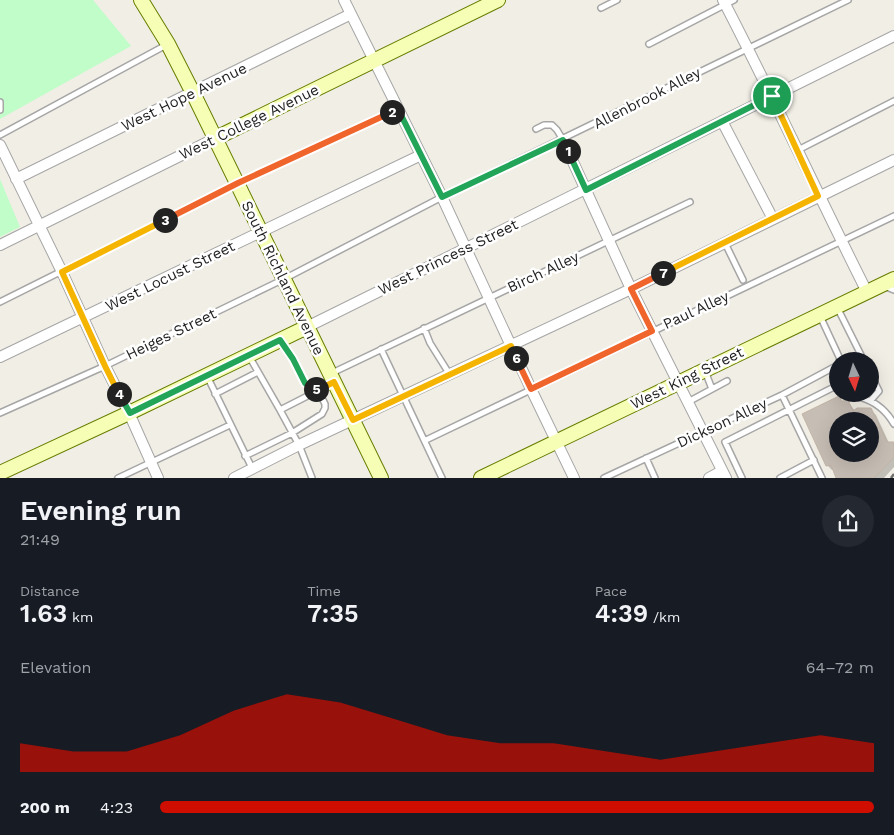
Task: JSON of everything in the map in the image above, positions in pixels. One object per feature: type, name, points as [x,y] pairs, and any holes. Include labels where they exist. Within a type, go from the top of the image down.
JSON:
[{"type":"street","name":"South Richland Avenue","points":[[141,0],[168,44],[194,93],[381,478]]},
{"type":"street","points":[[344,0],[442,197],[574,478]]},
{"type":"street","name":"West College Avenue","points":[[0,245],[495,1]]},
{"type":"street","points":[[728,1],[748,48],[818,196],[867,292]]},
{"type":"street","name":"West Hope Avenue","points":[[16,179],[351,14]]},
{"type":"street","name":"West Princess Street","points":[[0,473],[207,376],[894,36]]},
{"type":"street","points":[[722,121],[773,219]]},
{"type":"street","points":[[563,140],[631,289],[724,474],[709,478]]},
{"type":"street","points":[[0,145],[105,366],[130,413],[158,478]]},
{"type":"street","name":"West Locust Street","points":[[0,357],[421,156]]},
{"type":"street","points":[[234,478],[299,445],[631,289],[894,160]]},
{"type":"street","name":"West King Street","points":[[481,478],[837,306],[867,292],[887,288],[894,279]]},
{"type":"lane","points":[[601,8],[617,0]]},
{"type":"lane","name":"Allenbrook Alley","points":[[339,250],[442,197],[563,140],[848,0]]},
{"type":"lane","points":[[648,44],[728,1]]},
{"type":"lane","points":[[0,135],[168,44]]},
{"type":"lane","points":[[797,150],[894,101]]},
{"type":"lane","points":[[0,102],[0,110]]},
{"type":"lane","points":[[0,302],[238,183],[398,109]]},
{"type":"lane","points":[[536,129],[544,125],[552,125],[563,140]]},
{"type":"lane","name":"Birch Alley","points":[[280,410],[318,390],[332,378],[381,349],[690,202]]},
{"type":"lane","name":"Paul Alley","points":[[426,440],[894,216]]},
{"type":"lane","points":[[724,243],[743,280]]},
{"type":"lane","name":"Heiges Street","points":[[0,413],[105,366],[284,279],[339,250]]},
{"type":"lane","points":[[837,306],[860,352]]},
{"type":"lane","points":[[820,315],[837,352]]},
{"type":"lane","points":[[424,328],[430,342],[450,375]]},
{"type":"lane","points":[[245,456],[292,433],[322,414],[325,404],[318,390],[305,383],[293,359],[280,340]]},
{"type":"lane","points":[[381,349],[426,440],[442,478]]},
{"type":"lane","points":[[249,355],[299,445],[312,478]]},
{"type":"lane","points":[[704,370],[712,389]]},
{"type":"lane","name":"Dickson Alley","points":[[604,478],[782,395],[829,370]]},
{"type":"lane","points":[[215,394],[258,372]]},
{"type":"lane","points":[[207,376],[252,468]]},
{"type":"lane","points":[[688,402],[728,382]]},
{"type":"lane","points":[[742,478],[725,442],[829,390]]},
{"type":"lane","points":[[782,395],[822,478]]},
{"type":"lane","points":[[873,402],[888,414],[894,424]]},
{"type":"lane","points":[[118,478],[230,425]]},
{"type":"lane","points":[[646,458],[655,478]]},
{"type":"lane","points":[[780,478],[814,460]]},
{"type":"green space","points":[[0,0],[93,0],[131,46],[0,119]]},
{"type":"green space","points":[[0,179],[20,227],[0,237]]},
{"type":"building","points":[[829,401],[849,402],[853,411],[857,408],[871,408],[873,412],[829,412],[829,462],[879,462],[879,425],[887,442],[894,442],[894,457],[874,478],[836,478],[831,465],[826,466],[802,414]]},
{"type":"railway","points":[[891,478],[894,474]]},
{"type":"route","points":[[772,96],[818,196],[631,289],[652,331],[531,389],[511,346],[353,420],[334,382],[318,390],[305,383],[293,359],[280,340],[130,413],[105,366],[62,272],[238,183],[398,109],[442,197],[563,140],[586,190],[772,96]]}]
